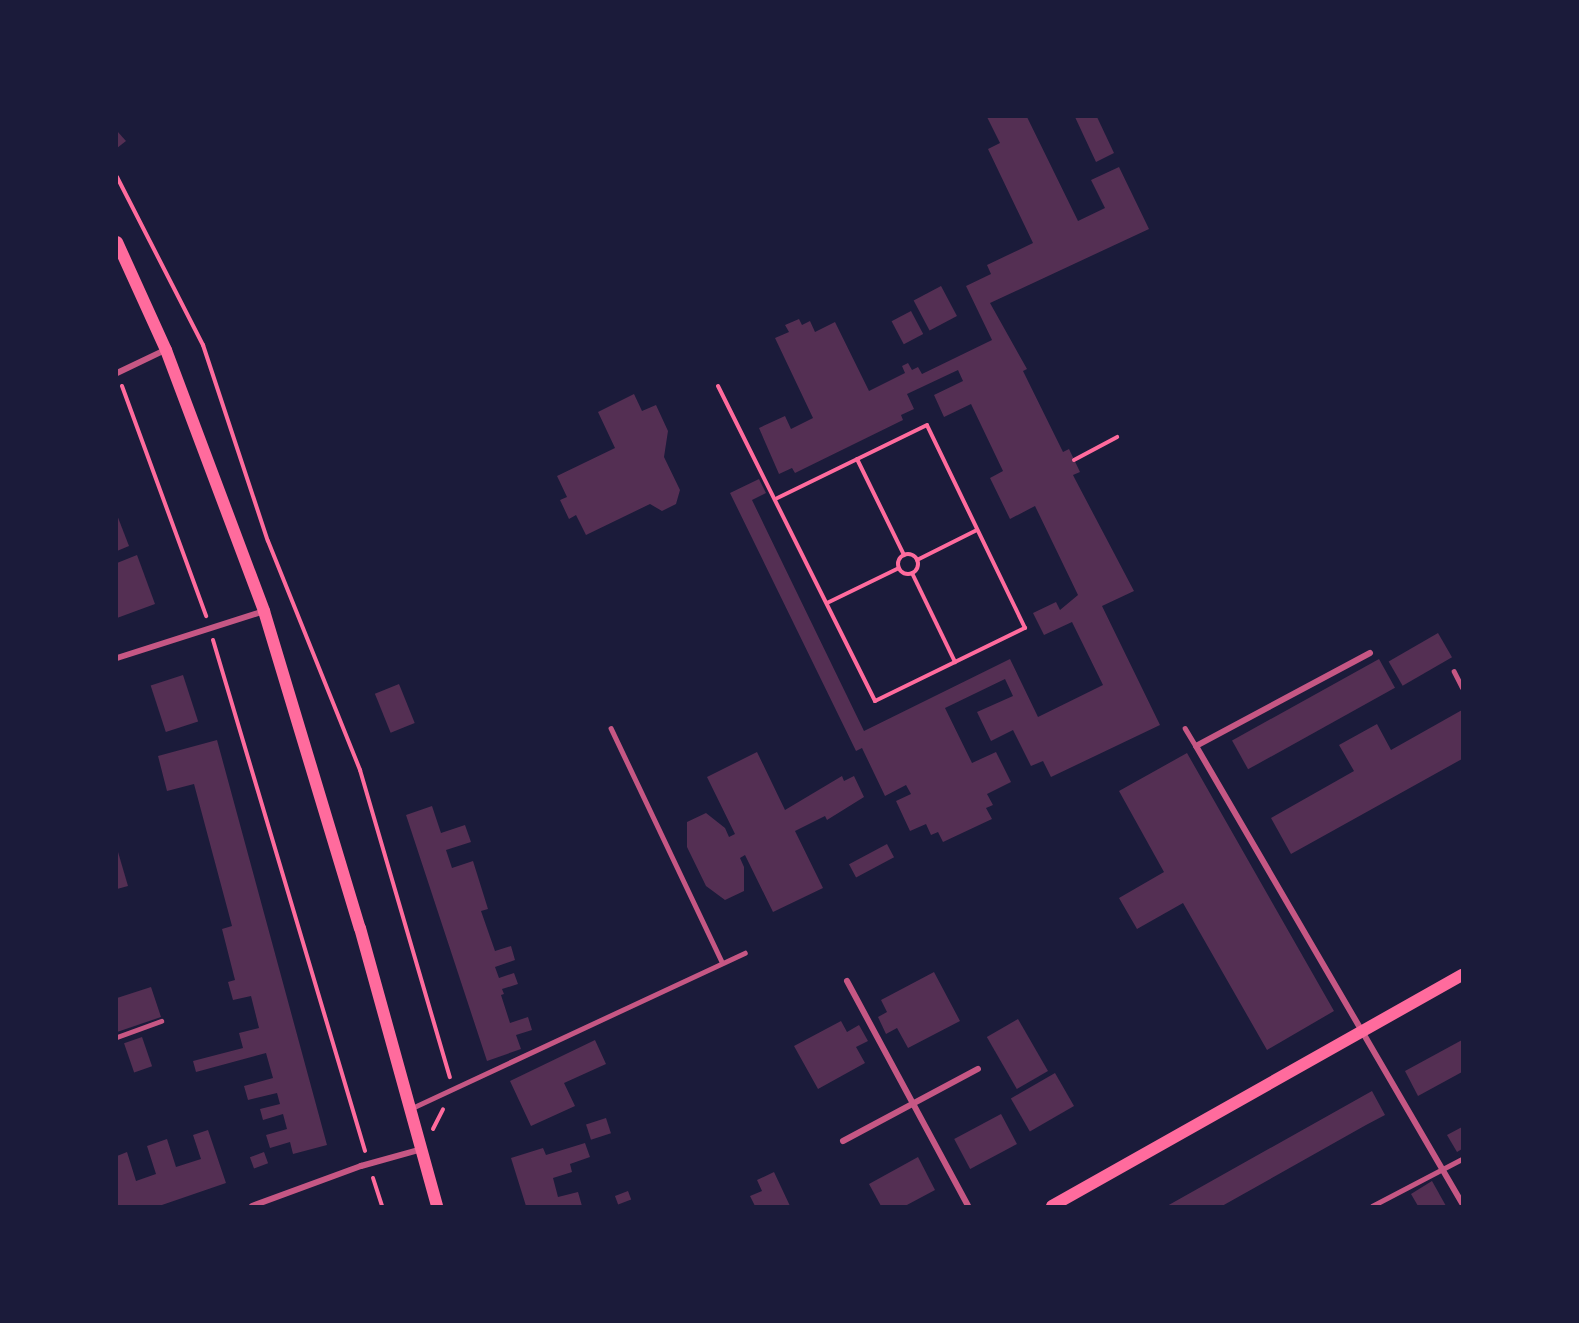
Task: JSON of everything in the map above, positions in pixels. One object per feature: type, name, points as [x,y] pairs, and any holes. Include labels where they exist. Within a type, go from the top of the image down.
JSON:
[{"type":"main road","points":[[117,242],[166,350],[264,611],[412,1108],[437,1206]]},
{"type":"main road","points":[[1052,1206],[1360,1030],[1462,975]]},
{"type":"street","points":[[118,372],[166,350]]},
{"type":"street","points":[[117,658],[264,611]]},
{"type":"street","points":[[1370,653],[1196,746],[1462,1203]]},
{"type":"street","points":[[847,981],[968,1206]]},
{"type":"street","points":[[843,1141],[978,1069]]},
{"type":"street","points":[[252,1206],[369,1164],[423,1149]]},
{"type":"lane","points":[[1454,671],[1462,687]]},
{"type":"lane","points":[[611,728],[722,962]]},
{"type":"lane","points":[[1185,728],[1196,746]]},
{"type":"lane","points":[[412,1108],[745,953]]},
{"type":"lane","points":[[117,1037],[161,1022]]},
{"type":"lane","points":[[1372,1206],[1441,1167],[1462,1159]]},
{"type":"path","points":[[117,177],[203,345],[268,541],[360,770],[453,1089],[423,1149]]},
{"type":"path","points":[[118,372],[209,627],[382,1206]]},
{"type":"path","points":[[718,386],[777,498],[875,701],[1025,628],[927,425],[777,498]]},
{"type":"path","points":[[1074,460],[1118,437]]},
{"type":"path","points":[[858,459],[904,555],[917,560]]},
{"type":"path","points":[[912,573],[917,560],[977,530]]},
{"type":"path","points":[[827,603],[899,568],[904,555]]},
{"type":"path","points":[[899,568],[912,573],[956,662]]},
{"type":"building","points":[[987,117],[1027,117],[1078,221],[1105,208],[1091,180],[1119,167],[1149,229],[990,303],[1027,369],[1023,371],[1063,452],[1069,449],[1080,472],[1073,475],[1134,591],[1102,606],[1160,725],[1051,777],[1043,761],[1031,766],[1013,730],[991,741],[977,712],[1013,696],[1005,679],[945,708],[972,763],[996,752],[1011,782],[987,794],[993,805],[986,808],[992,819],[943,842],[938,832],[931,835],[926,824],[910,831],[896,801],[911,794],[906,785],[885,796],[862,748],[856,751],[730,493],[759,479],[766,493],[752,500],[864,731],[1010,659],[1038,717],[1103,685],[1072,622],[1044,635],[1033,613],[1056,602],[1060,610],[1078,595],[1035,506],[1010,519],[990,478],[1003,471],[971,404],[944,417],[934,395],[963,381],[958,370],[907,394],[914,409],[901,415],[903,420],[795,473],[792,468],[779,474],[759,428],[785,416],[791,429],[813,418],[775,338],[789,332],[785,325],[799,319],[802,325],[810,321],[815,332],[835,322],[869,391],[905,373],[902,366],[908,363],[912,370],[918,367],[922,374],[992,340],[966,286],[991,274],[987,265],[1033,243],[988,149],[1000,143]]},
{"type":"building","points":[[1075,117],[1097,117],[1114,153],[1096,162]]},
{"type":"building","points":[[117,131],[126,141],[117,148]]},
{"type":"building","points":[[941,286],[957,316],[930,331],[914,301]]},
{"type":"building","points":[[911,311],[923,334],[904,344],[892,321]]},
{"type":"building","points":[[634,394],[642,411],[656,405],[668,431],[664,457],[680,490],[676,504],[662,511],[650,504],[586,535],[576,515],[569,519],[560,500],[567,497],[557,476],[615,448],[598,412]]},
{"type":"building","points":[[117,515],[129,546],[117,551]]},
{"type":"building","points":[[137,555],[155,604],[117,618],[117,563]]},
{"type":"building","points":[[1438,633],[1452,657],[1403,686],[1389,662]]},
{"type":"building","points":[[1379,659],[1395,688],[1248,769],[1232,740]]},
{"type":"building","points":[[183,675],[198,722],[166,732],[151,686]]},
{"type":"building","points":[[399,684],[415,723],[391,733],[375,694]]},
{"type":"building","points":[[1462,710],[1462,759],[1291,854],[1271,818],[1354,771],[1339,745],[1377,724],[1391,750]]},
{"type":"building","points":[[217,740],[327,1145],[293,1154],[290,1142],[270,1148],[266,1135],[287,1129],[283,1114],[263,1120],[260,1109],[280,1104],[277,1093],[248,1100],[244,1086],[273,1078],[266,1053],[196,1072],[193,1061],[243,1048],[239,1033],[259,1028],[251,996],[233,1000],[228,982],[235,980],[222,929],[232,926],[194,784],[167,791],[158,756]]},
{"type":"building","points":[[757,752],[785,810],[842,776],[844,781],[854,776],[864,797],[827,820],[825,816],[795,831],[823,888],[773,912],[745,855],[740,858],[744,867],[744,891],[725,900],[706,886],[687,847],[687,822],[706,813],[725,828],[729,837],[735,834],[707,777]]},
{"type":"building","points":[[1187,753],[1334,1011],[1267,1050],[1183,903],[1137,929],[1119,898],[1164,872],[1119,791]]},
{"type":"building","points":[[432,806],[441,833],[465,825],[471,842],[446,850],[452,868],[473,861],[488,909],[481,911],[495,951],[511,946],[515,960],[495,967],[499,978],[514,973],[518,984],[502,989],[504,994],[501,995],[510,1023],[528,1017],[532,1030],[516,1035],[521,1049],[487,1061],[406,815]]},
{"type":"building","points":[[887,844],[894,857],[856,877],[849,864]]},
{"type":"building","points":[[117,853],[128,886],[117,889]]},
{"type":"building","points":[[934,972],[960,1021],[908,1048],[897,1028],[886,1034],[878,1017],[887,1012],[881,1000]]},
{"type":"building","points":[[151,987],[161,1017],[117,1032],[117,998]]},
{"type":"building","points":[[1018,1019],[1048,1071],[1017,1089],[987,1037]]},
{"type":"building","points":[[841,1021],[847,1032],[859,1025],[868,1041],[856,1047],[865,1063],[818,1089],[794,1046]]},
{"type":"building","points":[[142,1037],[152,1066],[134,1072],[124,1043]]},
{"type":"building","points":[[595,1040],[606,1064],[564,1083],[575,1106],[531,1126],[510,1081]]},
{"type":"building","points":[[1462,1040],[1462,1072],[1418,1096],[1405,1071]]},
{"type":"building","points":[[1055,1073],[1074,1106],[1030,1131],[1011,1098]]},
{"type":"building","points":[[1372,1091],[1385,1115],[1222,1206],[1167,1206]]},
{"type":"building","points":[[1001,1114],[1017,1144],[970,1169],[954,1139]]},
{"type":"building","points":[[606,1118],[611,1133],[591,1140],[586,1124]]},
{"type":"building","points":[[1462,1127],[1462,1149],[1457,1152],[1447,1135]]},
{"type":"building","points":[[208,1130],[226,1183],[159,1206],[117,1206],[117,1156],[127,1152],[136,1181],[156,1174],[147,1146],[167,1139],[176,1167],[201,1159],[193,1135]]},
{"type":"building","points":[[585,1143],[590,1157],[570,1164],[572,1172],[553,1178],[558,1197],[578,1192],[582,1206],[526,1206],[511,1158],[543,1148],[546,1155]]},
{"type":"building","points":[[264,1152],[268,1163],[254,1168],[250,1157]]},
{"type":"building","points":[[918,1157],[935,1190],[905,1206],[881,1206],[869,1184]]},
{"type":"building","points":[[774,1172],[790,1206],[755,1206],[750,1196],[762,1191],[757,1180]]},
{"type":"building","points":[[1432,1181],[1446,1206],[1418,1206],[1411,1194]]},
{"type":"building","points":[[628,1191],[631,1199],[618,1204],[615,1196]]}]
